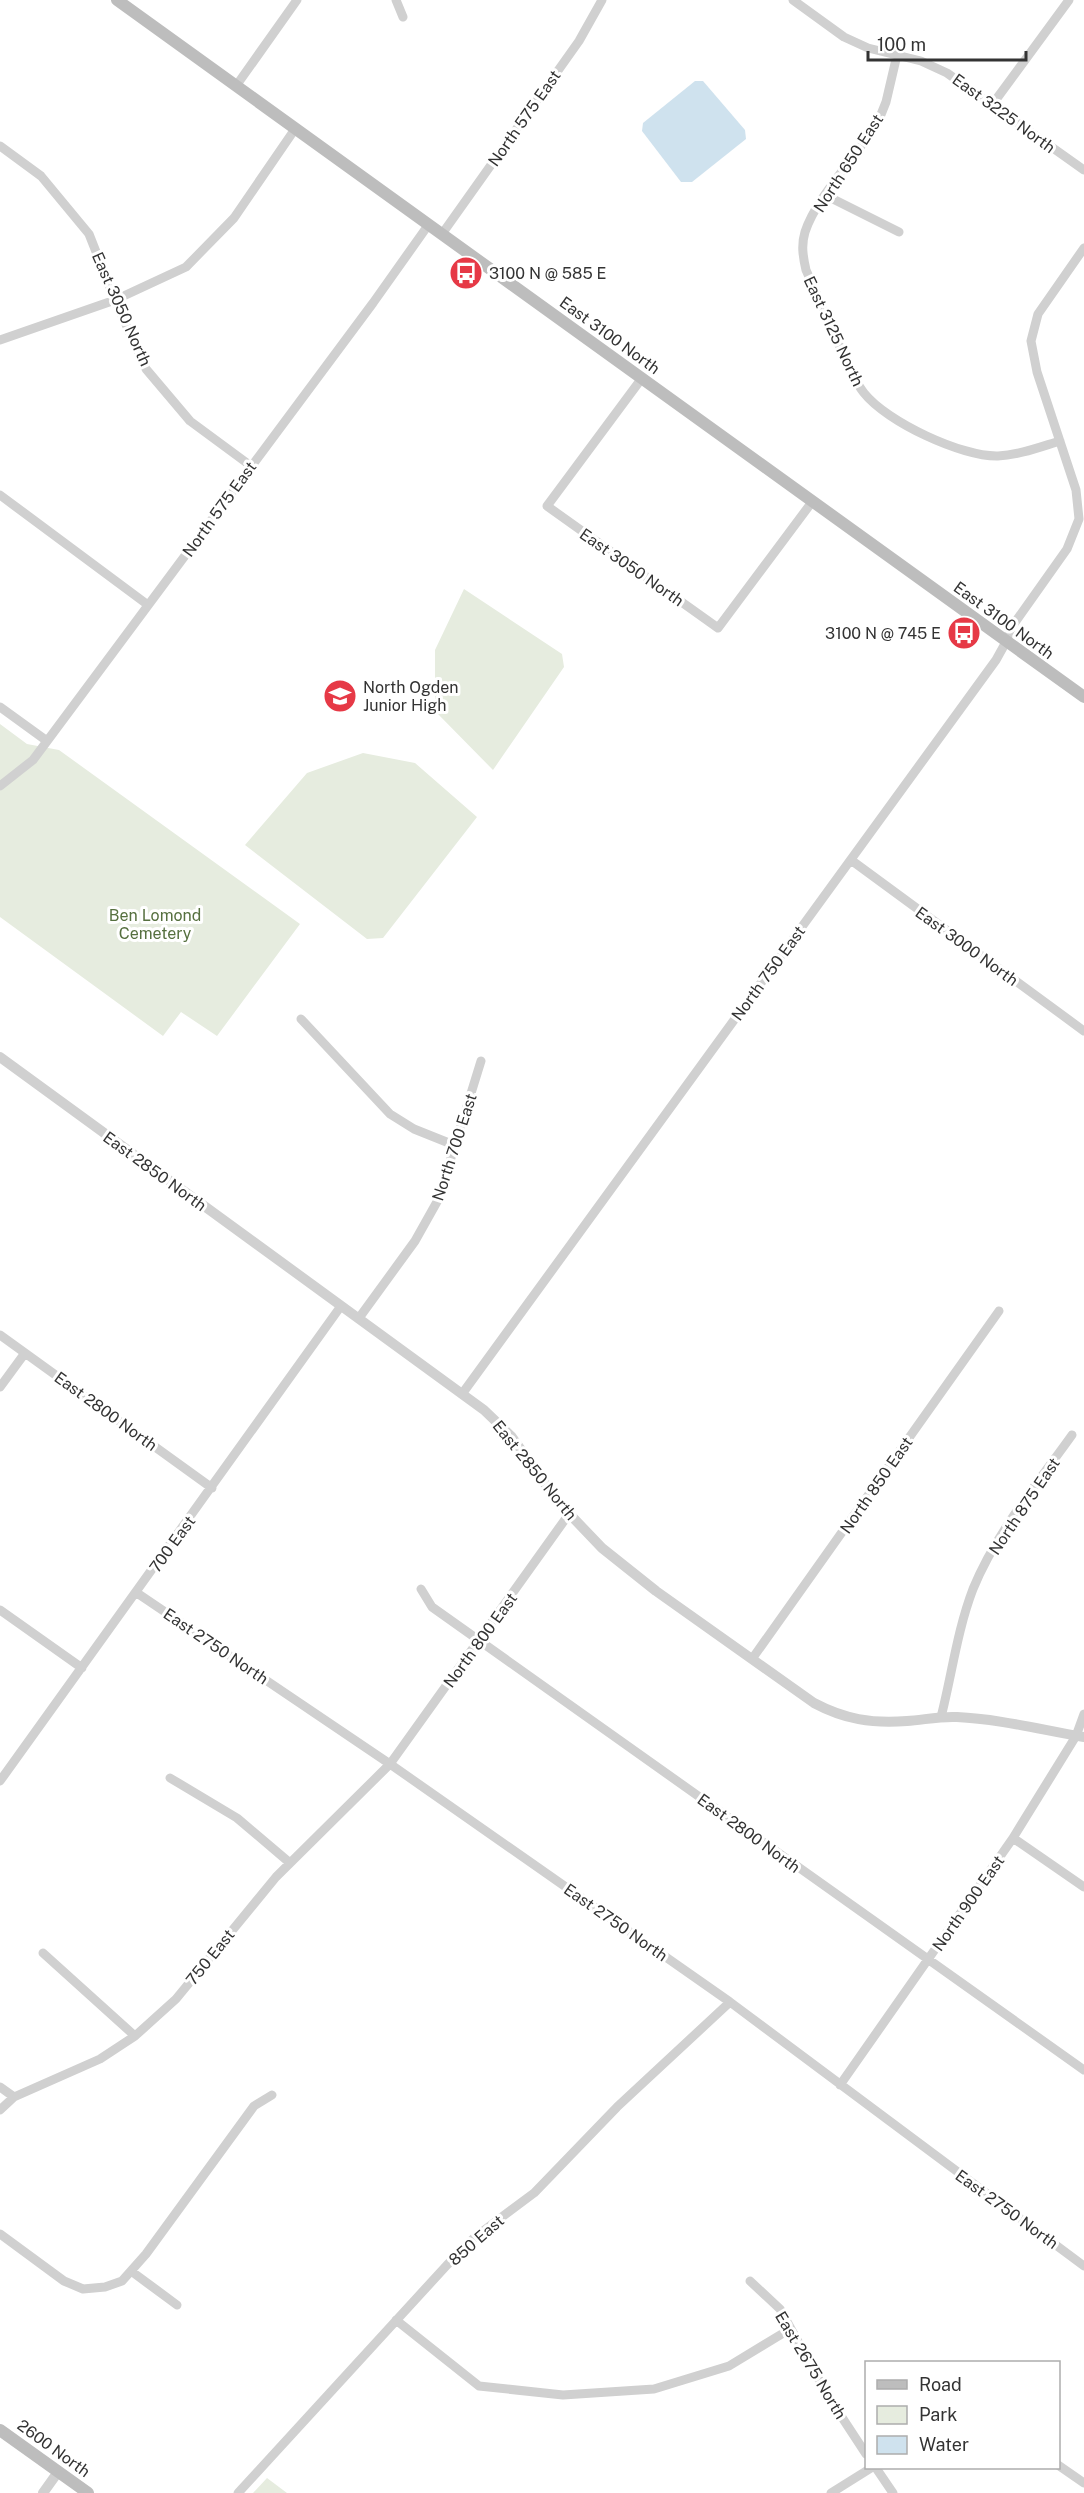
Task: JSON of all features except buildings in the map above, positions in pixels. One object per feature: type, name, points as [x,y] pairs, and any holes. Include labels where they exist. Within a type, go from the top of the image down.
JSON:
[{"type":"main road","name":"East 3100 North","points":[[117,0],[1084,697]]},
{"type":"main road","name":"2600 North","points":[[0,2430],[88,2493]]},
{"type":"street","points":[[236,86],[297,0]]},
{"type":"street","points":[[396,0],[403,17]]},
{"type":"street","name":"North 575 East","points":[[442,234],[579,41],[602,0]]},
{"type":"street","name":"East 3225 North","points":[[793,0],[844,37],[868,48],[921,61],[947,73],[1084,170]]},
{"type":"street","points":[[992,105],[1069,0]]},
{"type":"street","name":"North 650 East","points":[[806,270],[803,256],[805,232],[879,117],[886,102],[897,55]]},
{"type":"street","points":[[0,340],[115,300],[186,267],[234,218],[295,129]]},
{"type":"street","name":"East 3050 North","points":[[0,146],[41,176],[89,234],[146,369],[190,421],[251,466]]},
{"type":"street","points":[[827,196],[899,232]]},
{"type":"street","name":"North 575 East","points":[[0,786],[33,760],[429,225]]},
{"type":"street","points":[[1060,441],[1037,372],[1030,341],[1038,314],[1084,248]]},
{"type":"street","name":"East 3125 North","points":[[806,270],[853,377],[874,404],[887,414],[909,427],[964,451],[980,454],[1012,455],[1060,441]]},
{"type":"street","name":"East 3050 North","points":[[642,378],[547,506],[718,628],[812,502]]},
{"type":"street","name":"North 750 East","points":[[462,1394],[996,660],[1011,628],[1067,549],[1077,525],[1079,505],[1060,441]]},
{"type":"street","points":[[0,495],[148,605]]},
{"type":"street","points":[[0,707],[47,741]]},
{"type":"street","name":"East 3000 North","points":[[850,860],[1084,1031]]},
{"type":"street","points":[[301,1019],[390,1114],[414,1129],[454,1145]]},
{"type":"street","name":"East 2850 North","points":[[0,1058],[359,1318],[503,1426],[546,1487],[591,1538],[634,1575],[814,1702],[841,1716],[868,1722],[941,1717],[990,1720],[1080,1737]]},
{"type":"street","name":"North 700 East","points":[[359,1318],[415,1241],[438,1200],[481,1061]]},
{"type":"street","name":"700 East","points":[[0,1781],[341,1306]]},
{"type":"street","name":"North 850 East","points":[[752,1659],[999,1311]]},
{"type":"street","name":"East 2800 North","points":[[0,1335],[212,1488]]},
{"type":"street","points":[[0,1387],[25,1353]]},
{"type":"street","name":"North 875 East","points":[[941,1717],[958,1634],[974,1587],[1003,1531],[1072,1435]]},
{"type":"street","name":"North 800 East","points":[[390,1764],[569,1514]]},
{"type":"street","name":"East 2800 North","points":[[421,1588],[432,1607],[1084,2070]]},
{"type":"street","name":"East 2750 North","points":[[137,1593],[390,1764],[730,2002],[1084,2266]]},
{"type":"street","points":[[0,1610],[82,1668]]},
{"type":"street","name":"North 900 East","points":[[840,2085],[1013,1838],[1080,1737],[1084,1714]]},
{"type":"street","name":"750 East","points":[[0,2110],[14,2097],[100,2060],[135,2036],[176,1999],[276,1877],[390,1764]]},
{"type":"street","points":[[170,1778],[237,1818],[290,1863]]},
{"type":"street","points":[[1013,1838],[1084,1887]]},
{"type":"street","points":[[43,1953],[135,2036]]},
{"type":"street","name":"850 East","points":[[238,2493],[475,2237],[534,2193],[617,2107],[730,2002]]},
{"type":"street","points":[[0,2087],[14,2097]]},
{"type":"street","points":[[0,2234],[64,2281],[83,2289],[105,2287],[122,2281],[146,2254],[254,2106],[272,2096]]},
{"type":"street","points":[[130,2271],[177,2305]]},
{"type":"street","name":"East 2675 North","points":[[750,2281],[780,2309],[828,2396],[865,2451]]},
{"type":"street","points":[[396,2320],[479,2386],[563,2395],[654,2389],[729,2366],[790,2329]]},
{"type":"street","points":[[1060,2466],[1084,2483]]},
{"type":"street","points":[[831,2493],[869,2469]]},
{"type":"street","points":[[877,2469],[893,2493]]},
{"type":"street","points":[[43,2493],[58,2472]]},
{"type":"green space","points":[[464,589],[562,654],[564,667],[493,770],[435,711],[435,650]]},
{"type":"green space","name":"Ben Lomond Cemetery","points":[[0,724],[27,744],[59,750],[300,924],[217,1036],[181,1012],[163,1036],[0,917]]},
{"type":"green space","points":[[363,753],[415,763],[477,817],[383,938],[367,939],[245,845],[307,773]]},
{"type":"green space","points":[[267,2478],[287,2493],[253,2493]]},
{"type":"water","points":[[695,81],[703,81],[745,130],[746,139],[692,182],[681,182],[642,131],[643,123]]},
{"type":"place","name":"3100 N @ 585 E","points":[[466,273]]},
{"type":"place","name":"3100 N @ 745 E","points":[[964,633]]},
{"type":"place","name":"North Ogden Junior High","points":[[340,696]]}]
